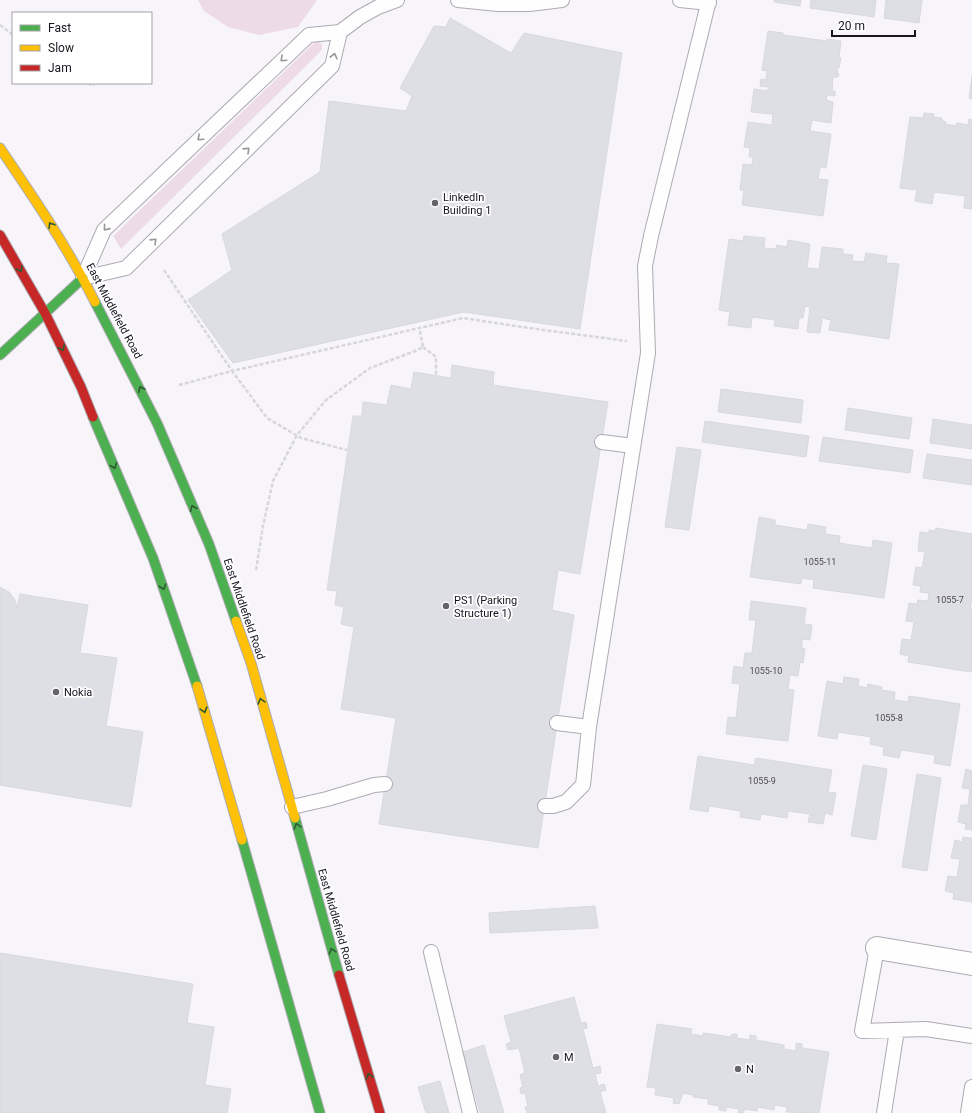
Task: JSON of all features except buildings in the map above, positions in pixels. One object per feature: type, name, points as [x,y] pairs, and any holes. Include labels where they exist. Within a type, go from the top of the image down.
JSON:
[{"type":"main road","name":"East Middlefield Road","points":[[0,148],[46,216],[84,278],[157,423],[209,544],[251,663],[325,927],[380,1113]]},
{"type":"main road","points":[[0,235],[45,313],[90,408],[158,573],[199,692],[320,1113]]},
{"type":"main road","points":[[0,355],[84,278]]},
{"type":"street","points":[[877,948],[972,964]]},
{"type":"lane","points":[[84,278],[104,230],[118,215],[309,35],[340,32],[360,17],[378,7],[397,0]]},
{"type":"lane","points":[[458,0],[498,4],[529,4],[562,0]]},
{"type":"lane","points":[[545,806],[553,806],[566,802],[583,785],[589,727],[648,353],[645,266],[651,236],[709,2],[680,0]]},
{"type":"lane","points":[[84,278],[126,268],[332,66],[340,32]]},
{"type":"lane","points":[[602,442],[633,446]]},
{"type":"lane","points":[[557,723],[589,727]]},
{"type":"lane","points":[[292,808],[374,785],[385,784]]},
{"type":"lane","points":[[877,948],[862,1031],[926,1029],[972,1036]]},
{"type":"lane","points":[[431,952],[470,1113]]},
{"type":"lane","points":[[884,1113],[897,1030]]},
{"type":"lane","points":[[968,1113],[972,1087]]},
{"type":"path","points":[[0,25],[12,34]]},
{"type":"path","points":[[90,84],[94,86]]},
{"type":"path","points":[[164,270],[232,371],[267,418],[302,438],[347,450]]},
{"type":"path","points":[[179,384],[463,318],[648,344]]},
{"type":"path","points":[[419,327],[423,347],[436,357],[436,376]]},
{"type":"path","points":[[256,570],[263,526],[273,481],[297,435],[326,400],[370,368],[423,347]]},
{"type":"shaded area","points":[[198,0],[317,0],[298,27],[259,35],[228,27],[204,11]]},
{"type":"shaded area","points":[[315,42],[322,44],[322,50],[121,249],[113,236]]},
{"type":"traffic: fast","points":[[0,355],[83,278]]},
{"type":"traffic: fast","points":[[95,302],[157,423],[209,544],[236,621]]},
{"type":"traffic: fast","points":[[93,417],[153,558],[197,686]]},
{"type":"traffic: fast","points":[[295,818],[339,975]]},
{"type":"traffic: fast","points":[[242,840],[320,1113]]},
{"type":"traffic: slow","points":[[0,148],[38,204],[85,282],[95,302]]},
{"type":"traffic: slow","points":[[236,621],[251,663],[295,818]]},
{"type":"traffic: slow","points":[[197,686],[242,840]]},
{"type":"traffic: jam","points":[[0,235],[45,313],[81,387],[93,417]]},
{"type":"traffic: jam","points":[[339,975],[380,1113]]},
{"type":"place","name":"LinkedIn Building 1","points":[[435,203]]},
{"type":"place","name":"PS1 (Parking Structure 1)","points":[[446,606]]},
{"type":"place","name":"Nokia","points":[[56,692]]},
{"type":"place","name":"M","points":[[556,1057]]},
{"type":"place","name":"N","points":[[738,1069]]}]
